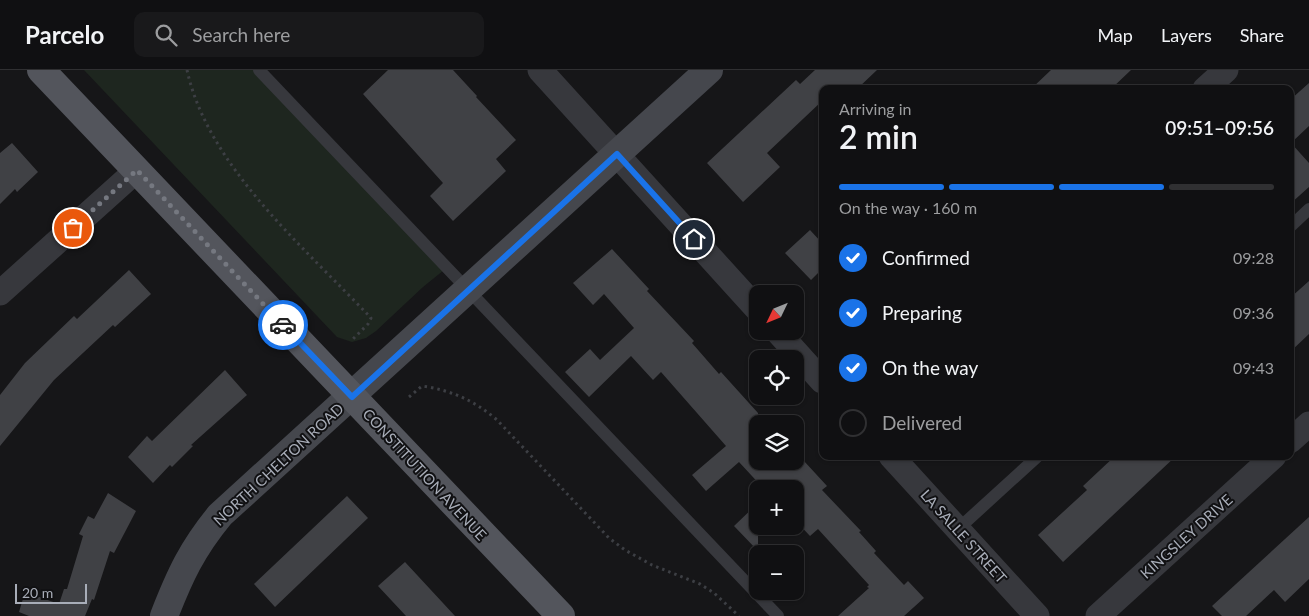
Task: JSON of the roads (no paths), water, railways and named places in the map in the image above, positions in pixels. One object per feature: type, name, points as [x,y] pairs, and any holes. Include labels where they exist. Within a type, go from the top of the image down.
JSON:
[{"type":"main road","name":"CONSTITUTION AVENUE","points":[[41,70],[560,616]]},
{"type":"main road","name":"NORTH CHELTON ROAD","points":[[164,616],[189,558],[202,537],[220,515],[352,397],[709,70]]},
{"type":"street","points":[[540,70],[749,300]]},
{"type":"street","points":[[1210,85],[1226,70]]},
{"type":"street","points":[[0,293],[137,170]]},
{"type":"street","points":[[785,340],[819,378]]},
{"type":"street","points":[[1294,437],[1309,424]]},
{"type":"street","name":"LA SALLE STREET","points":[[895,460],[1037,616]]},
{"type":"street","name":"KINGSLEY DRIVE","points":[[1098,616],[1270,460]]},
{"type":"lane","points":[[259,70],[778,616]]},
{"type":"lane","points":[[1294,222],[1309,209]]},
{"type":"lane","points":[[958,529],[1034,460]]}]
